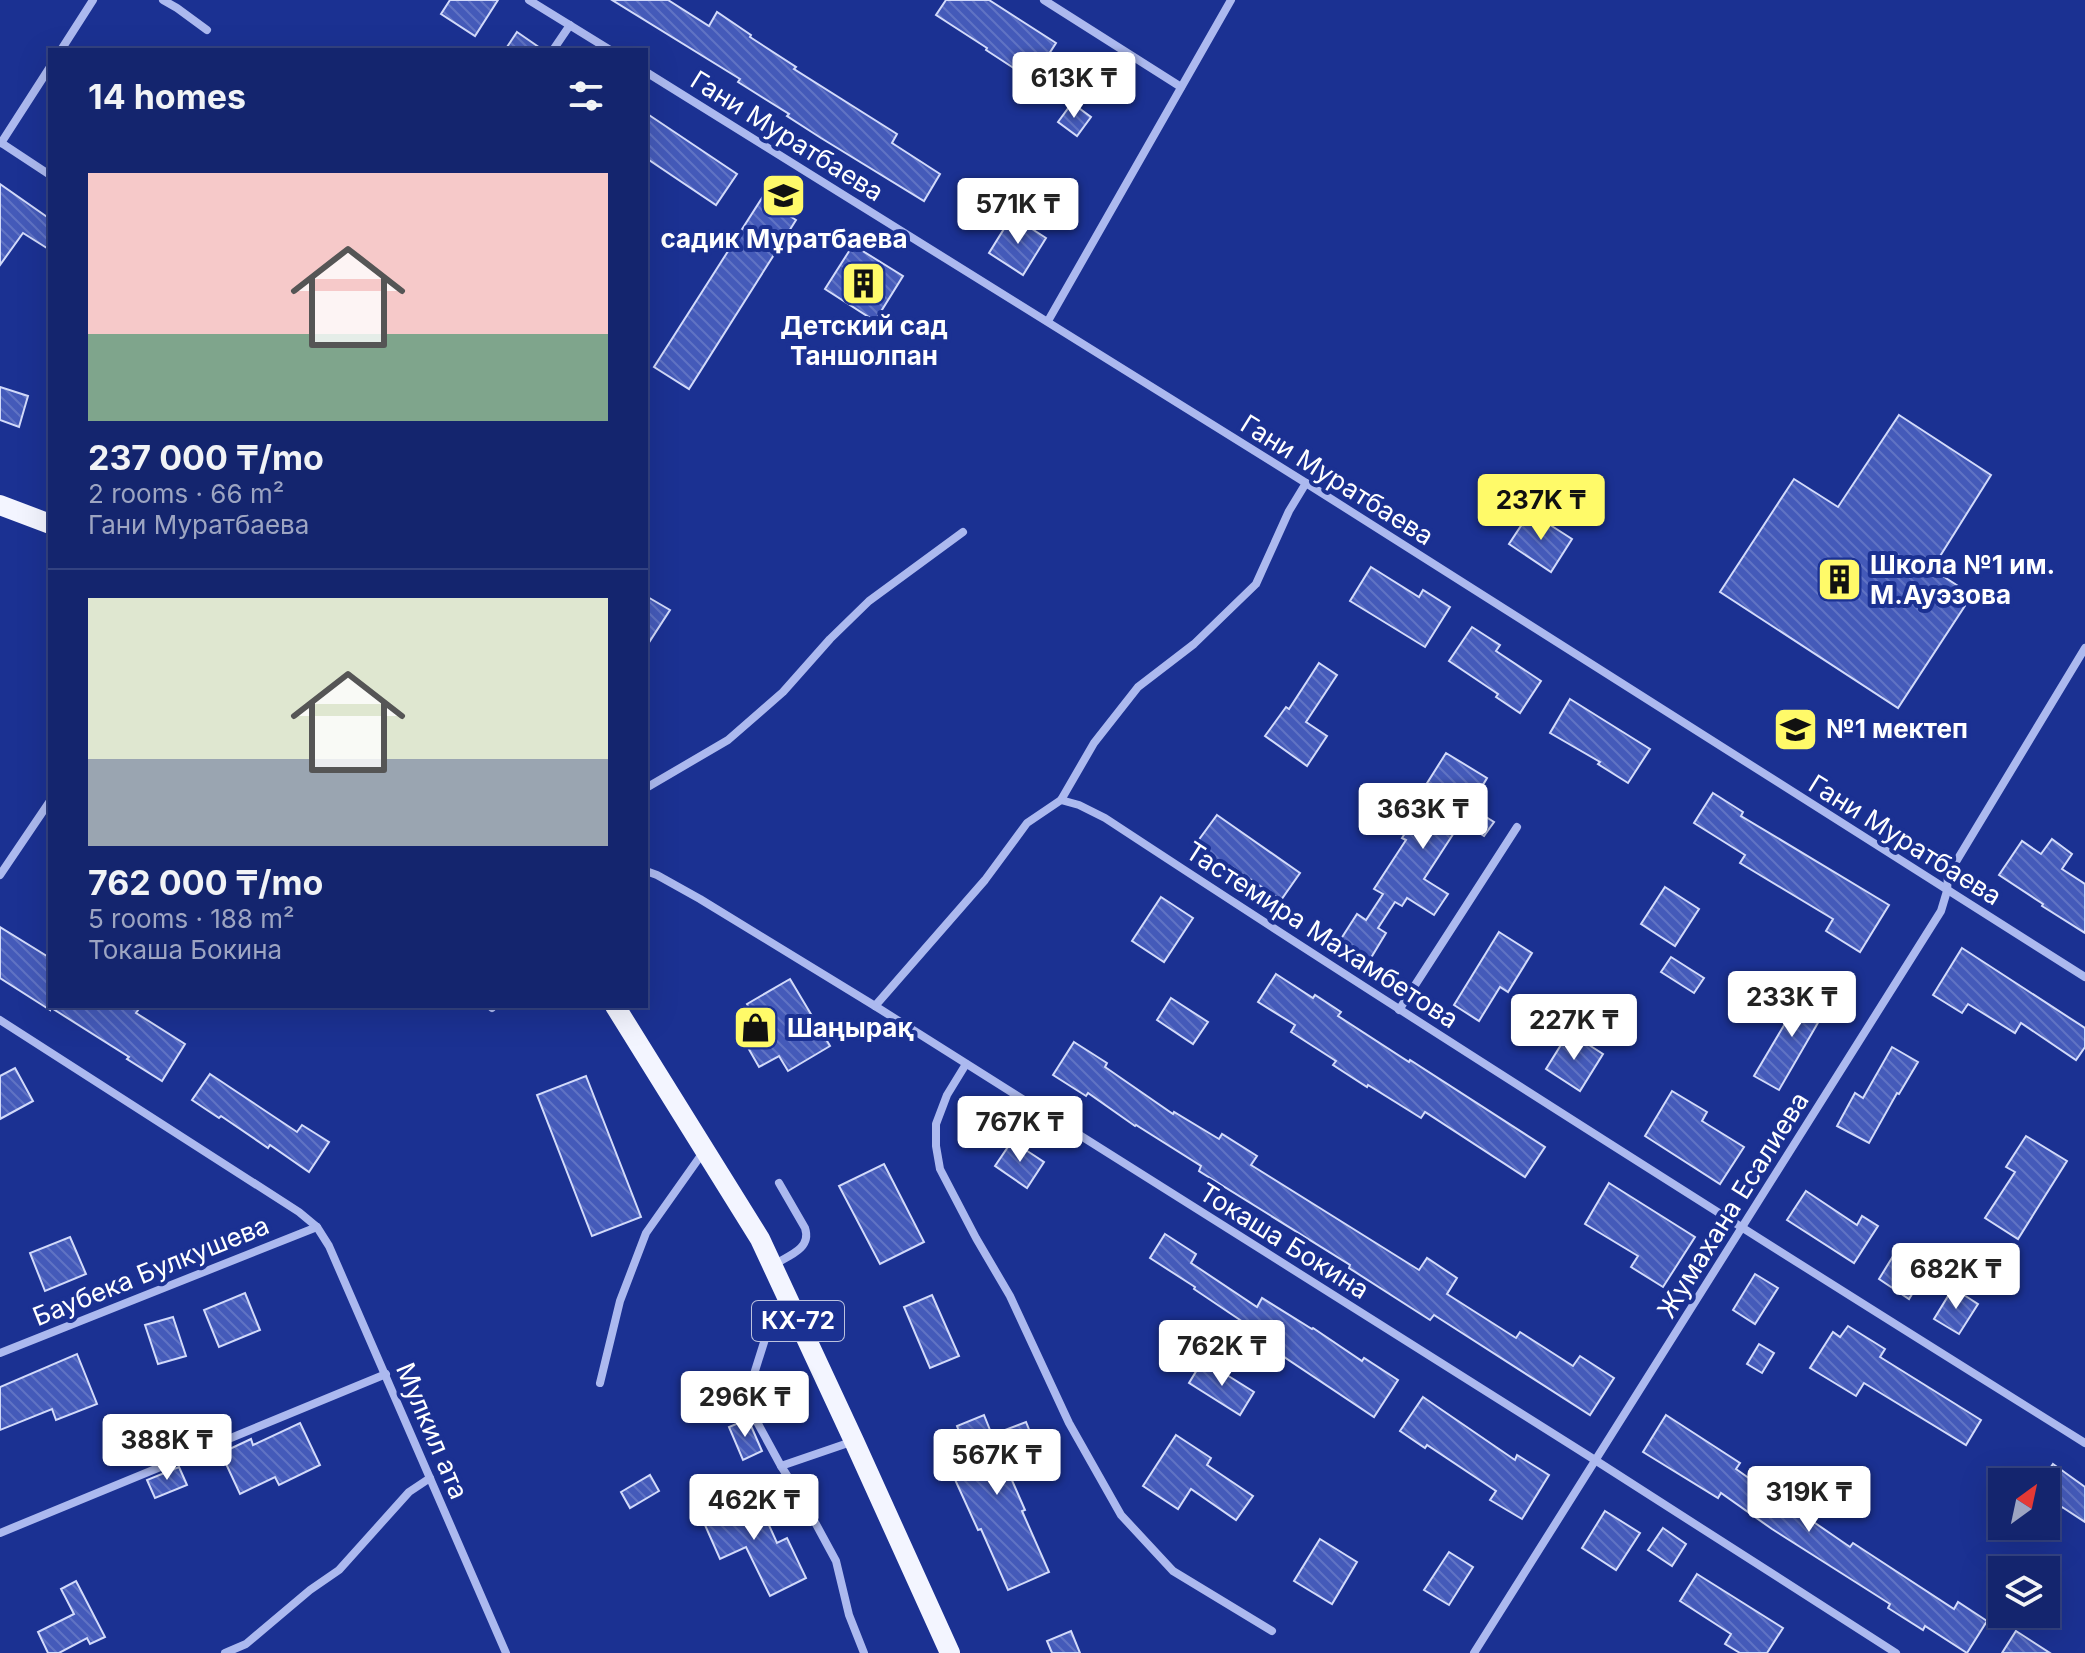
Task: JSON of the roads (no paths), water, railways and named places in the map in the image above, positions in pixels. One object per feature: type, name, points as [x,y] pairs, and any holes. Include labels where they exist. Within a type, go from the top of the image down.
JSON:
[{"type":"main road","points":[[0,505],[48,523]]},
{"type":"main road","name":"КХ-72","points":[[616,1008],[760,1239],[950,1653]]},
{"type":"street","points":[[62,48],[93,0]]},
{"type":"street","points":[[163,0],[207,30]]},
{"type":"street","points":[[529,0],[607,48]]},
{"type":"street","points":[[1044,0],[1181,87]]},
{"type":"street","points":[[1048,321],[1231,0]]},
{"type":"street","points":[[554,48],[570,25]]},
{"type":"street","points":[[48,70],[0,143],[48,174]]},
{"type":"street","name":"Гани Муратбаева","points":[[648,73],[1306,483],[2085,977]]},
{"type":"street","points":[[875,1006],[985,880],[1027,823],[1061,800],[1094,743],[1138,687],[1194,644],[1256,584],[1289,511],[1306,483]]},
{"type":"street","points":[[648,787],[728,740],[783,692],[869,601],[963,532]]},
{"type":"street","name":"Жумахана Есалиева","points":[[1474,1653],[1941,911],[1948,875],[2085,648]]},
{"type":"street","name":"Тастемира Махамбетова","points":[[1061,800],[1105,818],[1742,1229],[2085,1443]]},
{"type":"street","points":[[0,875],[48,804]]},
{"type":"street","points":[[1399,1010],[1517,827]]},
{"type":"street","name":"Токаша Бокина","points":[[648,872],[700,899],[875,1006],[1896,1653]]},
{"type":"street","points":[[0,1020],[299,1212],[317,1227]]},
{"type":"street","points":[[966,1064],[947,1095],[936,1124],[940,1169],[1010,1296],[1069,1423],[1121,1515],[1173,1571],[1272,1631]]},
{"type":"street","points":[[600,1383],[620,1301],[646,1233],[705,1150]]},
{"type":"street","points":[[772,1265],[801,1249],[807,1241],[805,1228],[779,1183]]},
{"type":"street","name":"Баубека Булкушева","points":[[0,1353],[317,1227]]},
{"type":"street","name":"Мулкил ата","points":[[317,1227],[329,1246],[386,1374],[506,1653]]},
{"type":"street","points":[[792,1309],[766,1336],[754,1374],[756,1420],[836,1561],[849,1615],[864,1653]]},
{"type":"street","points":[[0,1533],[386,1374]]},
{"type":"street","points":[[781,1466],[854,1441]]},
{"type":"street","points":[[225,1653],[246,1644],[310,1590],[339,1570],[409,1492],[430,1478]]},
{"type":"place","name":"садик Мұратбаева","points":[[784,196]]},
{"type":"place","name":"Детский сад Таншолпан","points":[[864,283]]},
{"type":"place","name":"Школа №1 им. М.Ауэзова","points":[[1839,580]]},
{"type":"place","name":"№1 мектеп","points":[[1795,729]]},
{"type":"place","name":"Шаңырақ","points":[[756,1028]]}]
